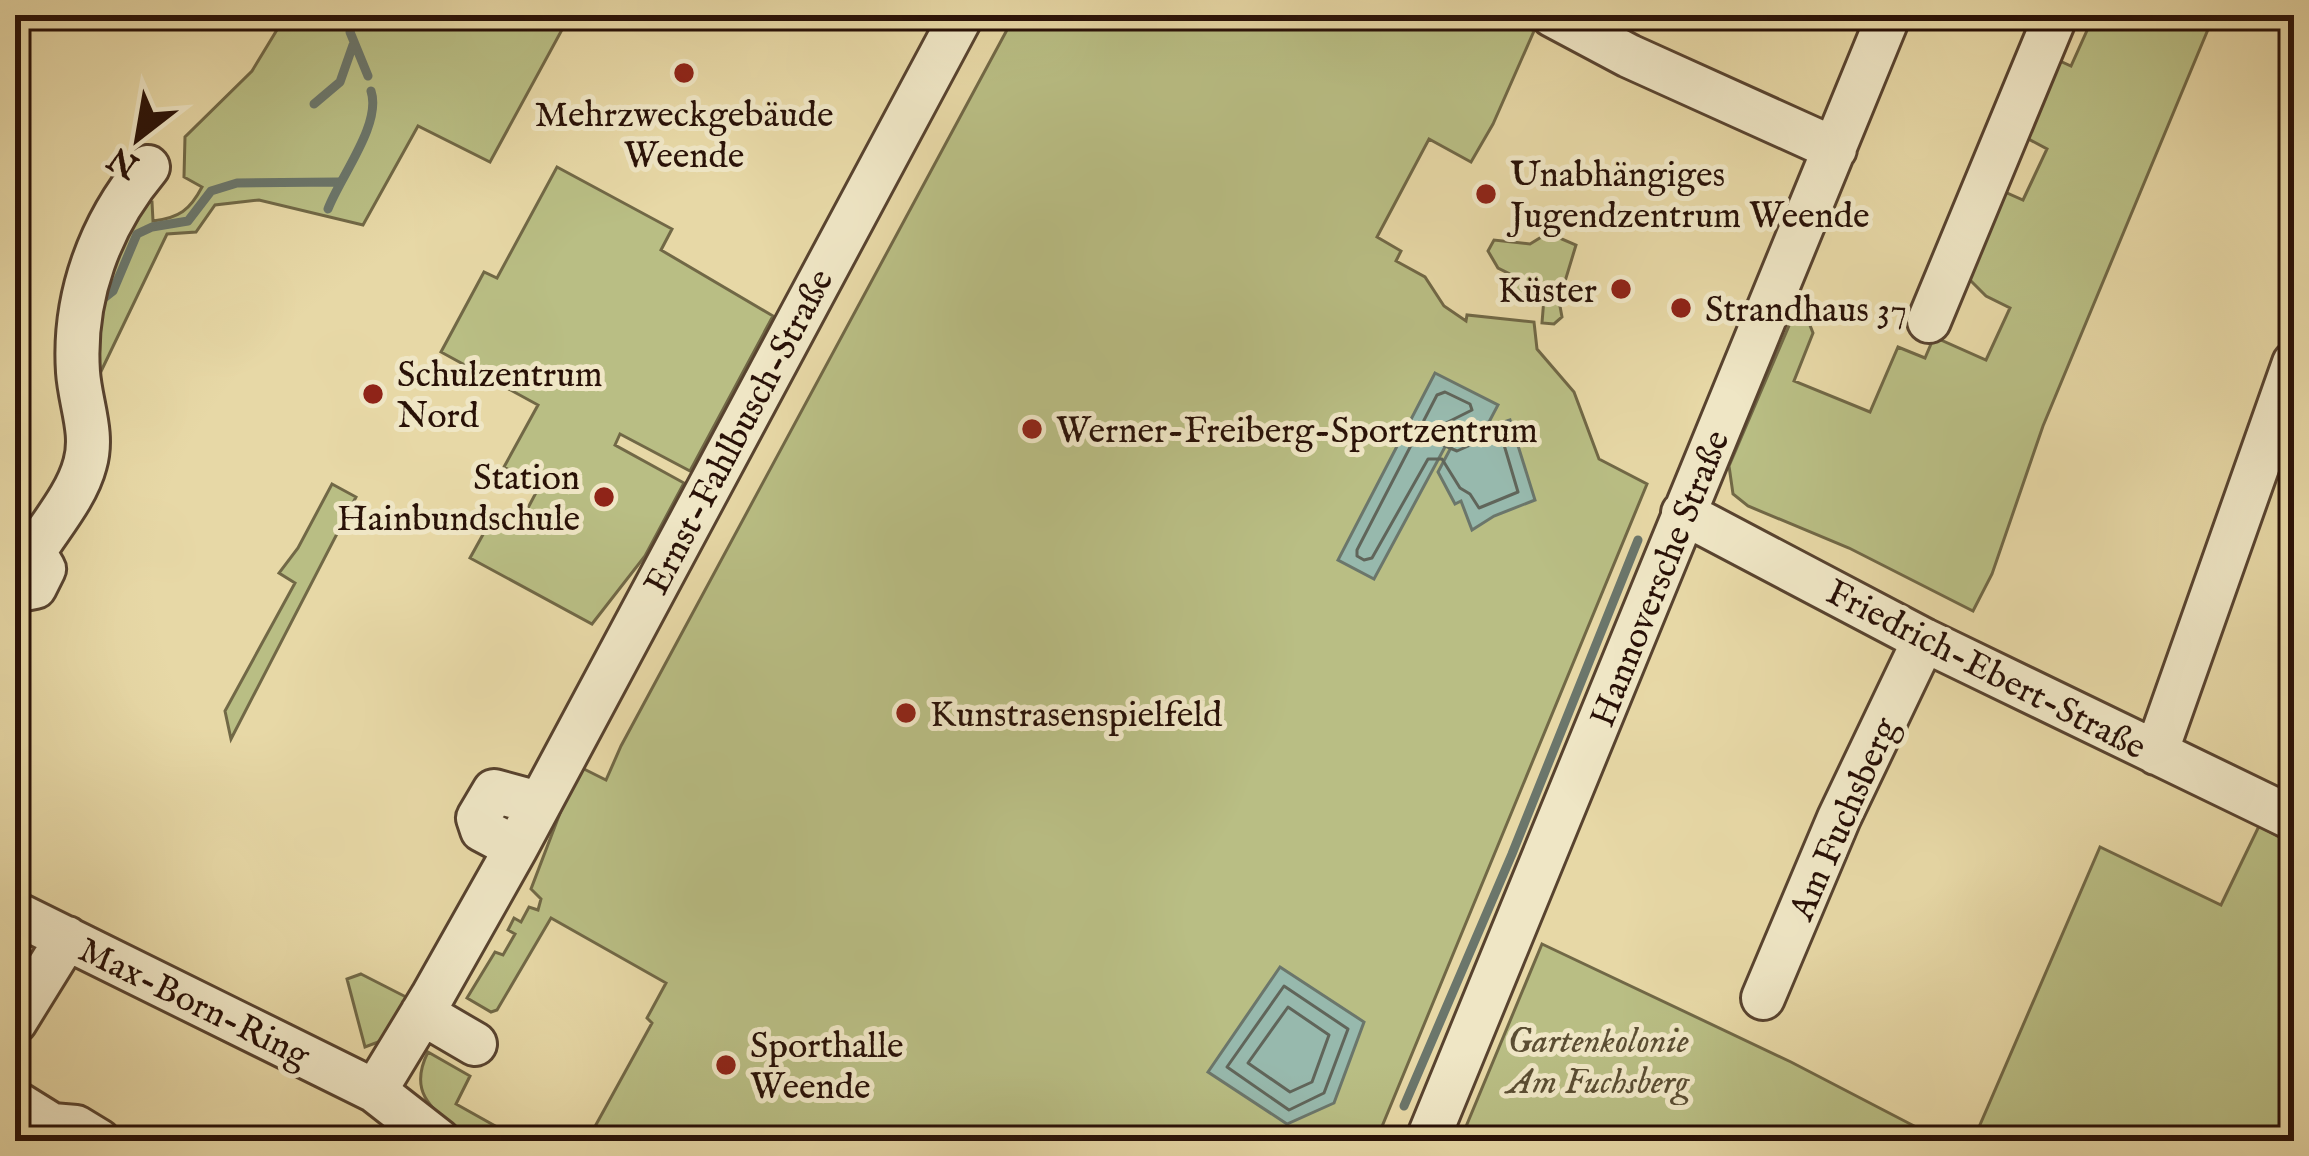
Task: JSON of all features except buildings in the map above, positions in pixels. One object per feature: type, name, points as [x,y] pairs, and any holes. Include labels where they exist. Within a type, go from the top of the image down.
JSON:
[{"type":"street","name":"Ernst-Fahlbusch-Straße","points":[[391,1114],[427,1005],[516,848],[962,15]]},
{"type":"street","points":[[1552,15],[1629,56],[1835,149]]},
{"type":"street","name":"Hannoversche Straße","points":[[1426,1141],[1889,15]]},
{"type":"street","points":[[1929,322],[2056,15]]},
{"type":"street","points":[[16,592],[40,580],[44,569],[24,551],[86,464],[88,428],[78,376],[78,342],[88,275],[121,199],[148,167]]},
{"type":"street","points":[[2156,753],[2294,363]]},
{"type":"street","name":"Friedrich-Ebert-Straße","points":[[1683,513],[1924,640],[2294,819]]},
{"type":"street","name":"Am Fuchsberg","points":[[1763,998],[1839,818],[1924,640]]},
{"type":"street","name":"Max-Born-Ring","points":[[15,913],[439,1141]]},
{"type":"street","points":[[15,1022],[67,938]]},
{"type":"street","points":[[427,1005],[475,1044]]},
{"type":"street","points":[[15,1102],[48,1133],[76,1127],[99,1141]]},
{"type":"green space","points":[[286,15],[570,15],[490,162],[418,126],[363,225],[259,200],[215,205],[196,232],[167,234],[94,386],[90,311],[139,203],[152,202],[153,221],[177,215],[193,202],[202,187],[184,177],[185,137],[252,71]]},
{"type":"green space","points":[[1015,15],[1504,15],[1534,31],[1471,162],[1429,139],[1377,237],[1401,251],[1396,261],[1425,277],[1444,306],[1466,321],[1467,315],[1534,322],[1537,349],[1574,392],[1599,459],[1647,484],[1376,1141],[587,1141],[652,1023],[647,1018],[666,983],[551,918],[497,1010],[491,1012],[467,998],[495,952],[503,955],[515,934],[508,930],[514,918],[521,922],[529,907],[538,910],[541,899],[531,889],[578,766],[606,780]]},
{"type":"green space","points":[[2094,15],[2214,15],[2043,426],[1992,574],[1973,611],[1849,548],[1748,506],[1733,494],[1729,466],[1800,300],[1813,333],[1794,381],[1870,412],[1898,347],[1925,358],[1934,337],[1986,360],[2010,308],[1986,296],[1961,271],[1998,189],[2023,200],[2047,149],[2023,136],[2051,57],[2071,66]]},
{"type":"green space","points":[[557,167],[672,229],[661,250],[773,316],[690,471],[620,434],[615,445],[684,483],[645,556],[592,624],[470,558],[496,511],[520,523],[539,487],[504,467],[538,405],[441,352],[484,272],[497,278]]},
{"type":"green space","points":[[1548,233],[1576,245],[1563,288],[1556,285],[1562,317],[1554,324],[1542,323],[1544,298],[1509,295],[1516,277],[1498,268],[1488,251],[1494,240],[1530,244]]},
{"type":"green space","points":[[332,484],[356,497],[231,739],[225,711],[295,583],[279,573]]},
{"type":"green space","points":[[2259,826],[2294,845],[2294,1141],[1973,1141],[2100,847],[2221,905]]},
{"type":"green space","name":"Gartenkolonie Am Fuchsberg","points":[[1542,944],[1791,1062],[1943,1141],[1460,1141]]},
{"type":"green space","points":[[361,974],[408,998],[381,1041],[365,1047],[347,979]]},
{"type":"green space","points":[[428,1052],[470,1076],[456,1104],[522,1141],[472,1141],[438,1113],[423,1093],[421,1081]]},
{"type":"water","points":[[1435,373],[1498,405],[1489,422],[1453,432],[1374,579],[1338,560]]},
{"type":"water","points":[[1510,420],[1535,500],[1472,530],[1461,501],[1455,504],[1438,472],[1456,438]]},
{"type":"water","points":[[1280,967],[1364,1022],[1334,1103],[1287,1124],[1208,1072]]},
{"type":"waterway","points":[[355,15],[350,32],[368,76]]},
{"type":"waterway","points":[[314,104],[340,82],[353,45]]},
{"type":"waterway","points":[[328,209],[371,119],[371,91]]},
{"type":"waterway","points":[[99,302],[113,291],[137,234],[188,221],[211,191],[237,183],[338,182]]},
{"type":"waterway","points":[[1404,1106],[1638,540]]},
{"type":"place","name":"Mehrzweckgebäude Weende","points":[[684,73]]},
{"type":"place","name":"Unabhängiges Jugendzentrum Weende","points":[[1486,194]]},
{"type":"place","name":"Küster","points":[[1621,289]]},
{"type":"place","name":"Strandhaus 37","points":[[1681,308]]},
{"type":"place","name":"Schulzentrum Nord","points":[[373,394]]},
{"type":"place","name":"Werner-Freiberg-Sportzentrum","points":[[1032,429]]},
{"type":"place","name":"Station Hainbundschule","points":[[604,497]]},
{"type":"place","name":"Kunstrasenspielfeld","points":[[906,713]]},
{"type":"place","name":"Sporthalle Weende","points":[[726,1065]]}]
